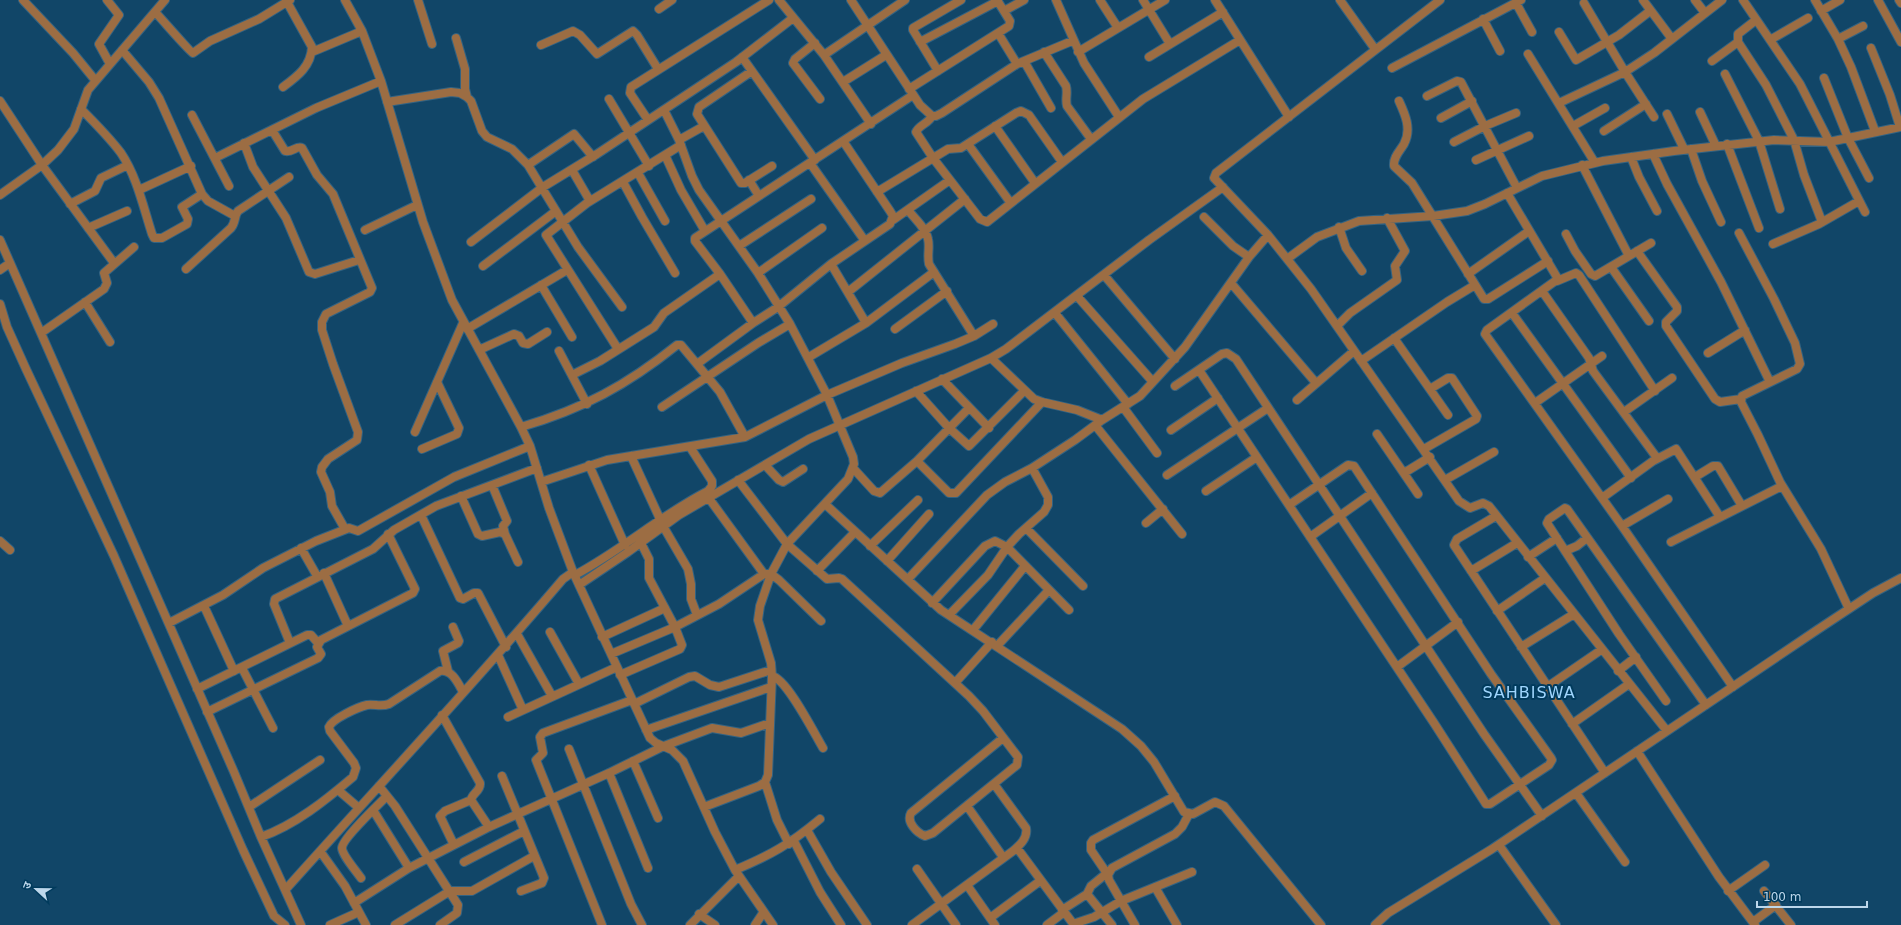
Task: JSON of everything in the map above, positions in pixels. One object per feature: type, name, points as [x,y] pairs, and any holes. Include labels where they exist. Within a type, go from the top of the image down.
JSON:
[{"type":"street","points":[[23,0],[73,53],[95,80]]},
{"type":"street","points":[[106,0],[119,15],[98,44],[110,64]]},
{"type":"street","points":[[0,195],[42,165],[58,150],[74,130],[88,90],[95,80],[165,0]]},
{"type":"street","points":[[345,0],[362,31],[381,81],[417,205],[436,261],[465,326],[530,446],[549,508],[576,578],[620,675],[650,738],[656,743],[678,754],[683,761],[715,832],[737,873],[763,913],[773,925]]},
{"type":"street","points":[[418,0],[432,44]]},
{"type":"street","points":[[659,8],[672,0]]},
{"type":"street","points":[[648,120],[630,90],[638,81],[769,0]]},
{"type":"street","points":[[779,0],[824,55],[844,82],[871,124]]},
{"type":"street","points":[[851,0],[867,27],[911,92],[924,109],[932,116]]},
{"type":"street","points":[[824,55],[905,0]]},
{"type":"street","points":[[938,71],[912,30],[914,26],[961,0]]},
{"type":"street","points":[[753,323],[695,240],[696,237],[871,124],[938,71],[1010,24],[998,0],[920,42]]},
{"type":"street","points":[[1004,11],[1024,0]]},
{"type":"street","points":[[1056,0],[1072,41],[1078,52],[1120,117]]},
{"type":"street","points":[[1100,0],[1118,28]]},
{"type":"street","points":[[1143,0],[1170,44]]},
{"type":"street","points":[[1078,52],[1165,0]]},
{"type":"street","points":[[1215,0],[1289,117]]},
{"type":"street","points":[[1340,0],[1375,49]]},
{"type":"street","points":[[1440,0],[1375,49],[1214,176],[1268,235],[1287,259],[1361,360],[1463,505],[1470,508],[1487,504],[1601,650],[1667,731]]},
{"type":"street","points":[[1643,0],[1672,39]]},
{"type":"street","points":[[1695,0],[1705,13]]},
{"type":"street","points":[[1559,103],[1625,72],[1672,39],[1722,0]]},
{"type":"street","points":[[1743,0],[1800,84],[1865,212]]},
{"type":"street","points":[[1815,0],[1838,38],[1856,79],[1875,131]]},
{"type":"street","points":[[1821,11],[1840,0]]},
{"type":"street","points":[[1878,0],[1901,42]]},
{"type":"street","points":[[1899,0],[1901,4]]},
{"type":"street","points":[[155,12],[188,50],[193,53],[210,41],[259,18],[288,1],[310,41],[312,52],[303,71],[283,87]]},
{"type":"street","points":[[1392,68],[1518,1],[1532,32]]},
{"type":"street","points":[[1584,3],[1654,117]]},
{"type":"street","points":[[1559,32],[1576,60],[1619,35],[1650,11]]},
{"type":"street","points":[[1149,57],[1223,12]]},
{"type":"street","points":[[471,242],[543,187],[593,157],[742,58],[793,18]]},
{"type":"street","points":[[1770,40],[1808,18]]},
{"type":"street","points":[[1483,19],[1500,51]]},
{"type":"street","points":[[1756,20],[1738,34],[1738,42],[1766,85],[1794,140],[1804,176],[1822,222]]},
{"type":"street","points":[[1838,38],[1863,26]]},
{"type":"street","points":[[312,52],[362,31]]},
{"type":"street","points":[[541,45],[573,31],[580,35],[597,54],[633,31],[658,69]]},
{"type":"street","points":[[998,33],[1020,62],[1051,108]]},
{"type":"street","points":[[456,38],[465,69],[465,89],[467,97]]},
{"type":"street","points":[[1072,41],[1020,62],[942,113],[932,116],[928,122],[918,128],[916,132],[933,158],[980,219],[987,222],[1010,202],[1149,95],[1240,40]]},
{"type":"street","points":[[1712,61],[1738,42]]},
{"type":"street","points":[[815,43],[795,59],[794,63],[820,99]]},
{"type":"street","points":[[1287,259],[1317,237],[1339,227],[1359,221],[1433,216],[1475,209],[1542,176],[1595,162],[1759,141],[1794,140],[1829,142],[1875,131],[1901,127],[1871,48]]},
{"type":"street","points":[[122,50],[149,82],[159,98],[202,194],[208,201],[235,216]]},
{"type":"street","points":[[1044,52],[1066,86],[1067,106],[1091,139]]},
{"type":"street","points":[[1528,54],[1595,162]]},
{"type":"street","points":[[844,82],[886,55]]},
{"type":"street","points":[[742,58],[865,241]]},
{"type":"street","points":[[752,71],[699,107],[697,114],[739,181],[744,183],[772,166]]},
{"type":"street","points":[[1725,74],[1759,141],[1780,210]]},
{"type":"street","points":[[1824,78],[1848,138],[1869,178]]},
{"type":"street","points":[[1427,96],[1459,80],[1472,101],[1517,188]]},
{"type":"street","points":[[216,158],[316,108],[381,81]]},
{"type":"street","points":[[387,102],[451,92],[460,93],[467,97],[471,101],[482,131],[487,137],[512,149],[528,165],[585,257],[622,307]]},
{"type":"street","points":[[609,99],[649,166]]},
{"type":"street","points":[[0,101],[42,165],[114,263]]},
{"type":"street","points":[[1399,101],[1406,116],[1407,135],[1405,143],[1395,157],[1394,166],[1408,178],[1484,299],[1486,300],[1548,262]]},
{"type":"street","points":[[1441,118],[1472,101]]},
{"type":"street","points":[[1604,131],[1646,104]]},
{"type":"street","points":[[1574,126],[1605,108]]},
{"type":"street","points":[[81,109],[106,135],[128,165],[139,190],[152,234],[158,239],[187,224],[188,219],[182,207],[202,194]]},
{"type":"street","points":[[664,110],[680,142],[692,176],[699,190],[758,273],[790,324],[809,358],[827,395],[853,457],[853,468],[848,479],[787,544],[768,574],[758,620],[772,673],[770,767],[765,782],[777,820],[842,925]]},
{"type":"street","points":[[877,192],[948,149],[960,148],[968,144],[1016,113],[1025,112],[1062,162]]},
{"type":"street","points":[[1700,112],[1716,146]]},
{"type":"street","points":[[1454,142],[1485,126],[1516,113]]},
{"type":"street","points":[[1667,114],[1688,149],[1721,222]]},
{"type":"street","points":[[192,115],[216,158],[229,186]]},
{"type":"street","points":[[618,349],[546,235],[590,201],[649,166],[704,126]]},
{"type":"street","points":[[995,126],[1036,182]]},
{"type":"street","points":[[272,130],[285,151],[289,152],[301,147],[304,149],[317,176],[333,194],[359,260],[371,285],[371,290],[326,314],[322,322],[322,330],[333,364],[358,432],[357,440],[328,460],[322,467],[321,472],[330,492],[332,506],[345,529]]},
{"type":"street","points":[[528,165],[574,134],[593,157]]},
{"type":"street","points":[[1476,160],[1497,149],[1529,136]]},
{"type":"street","points":[[843,141],[890,211],[893,220]]},
{"type":"street","points":[[244,143],[253,167],[286,218],[309,272],[315,274],[359,260]]},
{"type":"street","points":[[968,144],[1010,202]]},
{"type":"street","points":[[1727,144],[1759,228]]},
{"type":"street","points":[[1653,154],[1667,184],[1721,282],[1770,382]]},
{"type":"street","points":[[665,155],[681,190],[705,231]]},
{"type":"street","points":[[1631,157],[1639,177],[1657,210]]},
{"type":"street","points":[[70,204],[95,191],[101,178],[128,165]]},
{"type":"street","points":[[1582,165],[1629,256]]},
{"type":"street","points":[[139,190],[190,166]]},
{"type":"street","points":[[572,170],[590,201]]},
{"type":"street","points":[[638,173],[665,221]]},
{"type":"street","points":[[186,269],[231,228],[236,221],[235,216],[238,211],[288,177]]},
{"type":"street","points":[[749,180],[759,196]]},
{"type":"street","points":[[697,364],[753,323],[778,307],[831,264],[890,224],[893,220],[950,180]]},
{"type":"street","points":[[623,182],[675,273]]},
{"type":"street","points":[[286,889],[442,715],[506,647],[563,579],[576,578],[641,543],[662,522],[679,515],[839,422],[916,391],[990,358],[1027,334],[1055,313],[1219,183]]},
{"type":"street","points":[[1507,193],[1558,278],[1557,281]]},
{"type":"street","points":[[739,246],[811,199]]},
{"type":"street","points":[[848,292],[965,199]]},
{"type":"street","points":[[1773,244],[1822,222],[1859,201]]},
{"type":"street","points":[[365,230],[417,205]]},
{"type":"street","points":[[908,210],[925,231],[928,238],[927,256],[929,264],[974,336]]},
{"type":"street","points":[[88,228],[127,211]]},
{"type":"street","points":[[483,266],[556,211]]},
{"type":"street","points":[[1204,216],[1233,246],[1249,257]]},
{"type":"street","points":[[1336,326],[1350,313],[1392,285],[1397,280],[1395,266],[1405,251],[1387,218]]},
{"type":"street","points":[[1339,227],[1346,248],[1362,272]]},
{"type":"street","points":[[758,273],[822,228]]},
{"type":"street","points":[[1468,274],[1529,231]]},
{"type":"street","points":[[1637,251],[1677,307],[1677,311],[1666,322],[1666,326],[1714,399],[1720,402],[1740,399],[1797,369],[1800,361],[1795,343],[1774,299],[1739,233]]},
{"type":"street","points":[[1566,234],[1575,251],[1593,275],[1597,276],[1651,243]]},
{"type":"street","points":[[908,579],[987,495],[1005,482],[1032,468],[1140,396],[1194,335],[1249,257],[1268,235]]},
{"type":"street","points":[[0,240],[261,837],[286,889],[301,925]]},
{"type":"street","points":[[41,333],[104,289],[107,284],[103,275],[114,263],[134,247]]},
{"type":"street","points":[[0,270],[10,263]]},
{"type":"street","points":[[831,264],[866,323]]},
{"type":"street","points":[[1611,267],[1649,321]]},
{"type":"street","points":[[415,432],[437,382],[465,326],[567,270]]},
{"type":"street","points":[[809,358],[866,323],[934,272]]},
{"type":"street","points":[[1655,391],[1579,275],[1576,273],[1557,281],[1542,291],[1488,330],[1485,334],[1622,526],[1733,687]]},
{"type":"street","points":[[572,375],[589,368],[654,327],[664,314],[720,274]]},
{"type":"street","points":[[1104,275],[1174,359]]},
{"type":"street","points":[[1231,283],[1316,383]]},
{"type":"street","points":[[541,285],[572,337]]},
{"type":"street","points":[[1361,360],[1475,285]]},
{"type":"street","points":[[895,329],[947,291]]},
{"type":"street","points":[[1542,291],[1589,358],[1593,370],[1657,458]]},
{"type":"street","points":[[1077,296],[1153,382]]},
{"type":"street","points":[[85,302],[110,342]]},
{"type":"street","points":[[0,304],[7,327],[114,556],[243,850],[274,916],[285,925]]},
{"type":"street","points":[[1055,313],[1125,406],[1157,452]]},
{"type":"street","points":[[1512,313],[1631,478]]},
{"type":"street","points":[[662,407],[758,343],[790,324]]},
{"type":"street","points":[[541,482],[607,460],[745,437],[827,395],[902,363],[974,336],[993,324]]},
{"type":"street","points":[[1708,352],[1745,330]]},
{"type":"street","points":[[479,350],[514,334],[519,336],[523,343],[528,344],[547,332]]},
{"type":"street","points":[[1394,338],[1448,415]]},
{"type":"street","points":[[521,427],[587,404],[640,374],[677,345],[684,348],[720,392],[745,437]]},
{"type":"street","points":[[559,351],[587,404]]},
{"type":"street","points":[[1297,400],[1354,351]]},
{"type":"street","points":[[1175,386],[1222,354],[1227,353],[1232,355],[1426,647],[1542,816]]},
{"type":"street","points":[[1535,403],[1602,356]]},
{"type":"street","points":[[990,358],[1034,398],[1042,402],[1077,410],[1098,423],[1182,534]]},
{"type":"street","points":[[1199,370],[1397,667],[1486,804],[1490,804],[1549,765],[1552,760],[1351,464],[1289,504]]},
{"type":"street","points":[[1424,449],[1477,416],[1452,378],[1448,378],[1430,389]]},
{"type":"street","points":[[1624,412],[1672,378]]},
{"type":"street","points":[[942,379],[989,428]]},
{"type":"street","points":[[422,449],[459,432],[459,428],[437,382]]},
{"type":"street","points":[[916,391],[949,428],[969,446],[989,428],[1024,390]]},
{"type":"street","points":[[1171,430],[1218,398]]},
{"type":"street","points":[[1740,399],[1782,486],[1821,549],[1849,609]]},
{"type":"street","points":[[917,461],[949,493],[956,493],[1042,402]]},
{"type":"street","points":[[853,468],[874,491],[880,493],[917,461],[969,408]]},
{"type":"street","points":[[1167,475],[1268,408]]},
{"type":"street","points":[[1378,434],[1418,494]]},
{"type":"street","points":[[169,624],[204,606],[263,568],[301,548],[345,529],[349,528],[358,531],[454,477],[530,446]]},
{"type":"street","points":[[576,578],[708,491],[712,486],[710,476],[690,447]]},
{"type":"street","points":[[1602,498],[1657,458],[1676,449],[1720,517]]},
{"type":"street","points":[[1445,480],[1494,452]]},
{"type":"street","points":[[631,456],[662,522],[688,569],[691,584],[691,599],[697,615]]},
{"type":"street","points":[[1206,491],[1257,457]]},
{"type":"street","points":[[1404,473],[1430,457]]},
{"type":"street","points":[[589,465],[625,546]]},
{"type":"street","points":[[765,465],[779,480],[784,482],[803,469]]},
{"type":"street","points":[[1695,477],[1713,466],[1718,466],[1742,506]]},
{"type":"street","points":[[290,643],[274,604],[274,600],[373,549],[388,534],[436,506],[537,468]]},
{"type":"street","points":[[949,615],[988,575],[1007,547],[1044,512],[1048,505],[1048,497],[1032,468]]},
{"type":"street","points":[[738,480],[787,544],[827,579],[842,579],[955,683],[983,711],[1018,757],[1019,761],[1017,765],[967,806],[928,835],[919,833],[909,819],[911,813],[1003,738]]},
{"type":"street","points":[[492,485],[508,522],[504,526],[505,534],[518,562]]},
{"type":"street","points":[[1671,542],[1782,486]]},
{"type":"street","points":[[1310,537],[1372,493]]},
{"type":"street","points":[[461,496],[480,536],[500,532],[505,534]]},
{"type":"street","points":[[708,497],[768,574],[779,580],[821,621]]},
{"type":"street","points":[[1622,526],[1668,499]]},
{"type":"street","points":[[870,546],[918,500]]},
{"type":"street","points":[[825,504],[908,579],[932,603],[1122,729],[1141,746],[1154,762],[1181,807],[1188,814],[1193,814],[1215,802],[1224,806],[1321,925]]},
{"type":"street","points":[[1666,701],[1565,551],[1547,521],[1565,508],[1706,705]]},
{"type":"street","points":[[1146,523],[1164,509]]},
{"type":"street","points":[[887,561],[929,514]]},
{"type":"street","points":[[421,515],[460,598],[463,600],[474,593],[478,593],[506,647]]},
{"type":"street","points":[[1496,516],[1457,539],[1454,543],[1471,572],[1605,773]]},
{"type":"street","points":[[1026,528],[1083,586]]},
{"type":"street","points":[[817,571],[855,532]]},
{"type":"street","points":[[318,643],[415,591],[388,534]]},
{"type":"street","points":[[1528,557],[1557,538]]},
{"type":"street","points":[[1565,551],[1579,545],[1587,538]]},
{"type":"street","points":[[0,541],[10,550]]},
{"type":"street","points":[[932,603],[985,546],[996,541],[1001,542],[1007,547],[1068,610]]},
{"type":"street","points":[[620,675],[680,649],[682,643],[675,626],[649,578],[649,559],[641,543]]},
{"type":"street","points":[[1471,572],[1517,543]]},
{"type":"street","points":[[301,548],[320,575],[348,626]]},
{"type":"street","points":[[973,630],[1025,566]]},
{"type":"street","points":[[611,654],[675,626],[719,604],[768,574]]},
{"type":"street","points":[[1497,611],[1545,578]]},
{"type":"street","points":[[1374,925],[1388,913],[1499,845],[1849,609],[1901,578]]},
{"type":"street","points":[[955,683],[1049,590]]},
{"type":"street","points":[[204,606],[238,669],[253,689],[272,728]]},
{"type":"street","points":[[602,636],[665,608]]},
{"type":"street","points":[[1521,646],[1574,614]]},
{"type":"street","points":[[1397,667],[1458,622]]},
{"type":"street","points":[[453,627],[459,641],[443,651],[448,671],[452,674],[463,692]]},
{"type":"street","points":[[550,632],[579,684]]},
{"type":"street","points":[[197,689],[309,634],[314,637],[318,643],[321,654],[318,658],[207,712]]},
{"type":"street","points":[[517,634],[552,696]]},
{"type":"street","points":[[1547,687],[1601,650]]},
{"type":"street","points":[[498,655],[523,710]]},
{"type":"street","points":[[1618,671],[1636,657]]},
{"type":"street","points":[[508,717],[617,667]]},
{"type":"street","points":[[261,837],[283,827],[338,790],[353,777],[356,768],[354,762],[330,731],[330,723],[365,705],[380,706],[389,704],[440,671],[448,671]]},
{"type":"street","points":[[602,925],[536,762],[537,758],[543,751],[541,735],[633,702],[689,677],[695,676],[710,685],[719,687],[772,673]]},
{"type":"street","points":[[772,673],[787,688],[823,748]]},
{"type":"street","points":[[1572,724],[1629,684]]},
{"type":"street","points":[[646,730],[771,687]]},
{"type":"street","points":[[442,715],[480,783],[479,790],[472,796],[471,800],[444,810],[440,816],[454,845]]},
{"type":"street","points":[[354,903],[409,868],[489,827],[551,800],[664,746],[712,728],[741,733],[770,723]]},
{"type":"street","points":[[569,748],[631,904],[642,925]]},
{"type":"street","points":[[1637,751],[1728,891],[1754,924],[1776,905]]},
{"type":"street","points":[[249,807],[320,760]]},
{"type":"street","points":[[633,761],[658,818]]},
{"type":"street","points":[[609,773],[648,868]]},
{"type":"street","points":[[502,776],[543,881],[521,891]]},
{"type":"street","points":[[704,806],[765,782]]},
{"type":"street","points":[[912,925],[1017,848],[1026,836],[1026,828],[994,784]]},
{"type":"street","points":[[379,786],[388,796],[458,905],[459,910],[454,917],[440,925]]},
{"type":"street","points":[[338,790],[359,808]]},
{"type":"street","points":[[1576,793],[1625,862]]},
{"type":"street","points":[[361,878],[343,852],[342,848],[347,839],[388,796]]},
{"type":"street","points":[[1135,925],[1107,874],[1091,850],[1091,843],[1093,840],[1175,796]]},
{"type":"street","points":[[471,800],[489,827]]},
{"type":"street","points":[[967,806],[1003,857]]},
{"type":"street","points":[[373,810],[409,868]]},
{"type":"street","points":[[1047,925],[1062,911],[1087,894],[1091,886],[1107,874],[1112,868],[1175,834],[1182,827],[1188,814]]},
{"type":"street","points":[[690,925],[737,873],[791,842],[820,819]]},
{"type":"street","points":[[806,830],[831,872],[867,925]]},
{"type":"street","points":[[464,862],[524,831]]},
{"type":"street","points":[[1499,845],[1556,925]]},
{"type":"street","points":[[1017,848],[1073,924],[1103,912],[1121,901],[1192,872]]},
{"type":"street","points":[[320,850],[332,866],[366,925]]},
{"type":"street","points":[[395,925],[450,891],[472,891],[534,856]]},
{"type":"street","points":[[1728,891],[1765,865]]},
{"type":"street","points":[[917,869],[956,925]]},
{"type":"street","points":[[967,884],[992,922],[1040,881]]},
{"type":"street","points":[[1156,887],[1177,925]]},
{"type":"street","points":[[1764,890],[1791,925]]},
{"type":"street","points":[[1087,894],[1112,925]]},
{"type":"street","points":[[330,925],[359,912]]},
{"type":"street","points":[[754,925],[763,913]]},
{"type":"street","points":[[699,914],[715,925]]},
{"type":"district","name":"SAHBISWA","points":[[1529,692]]}]
